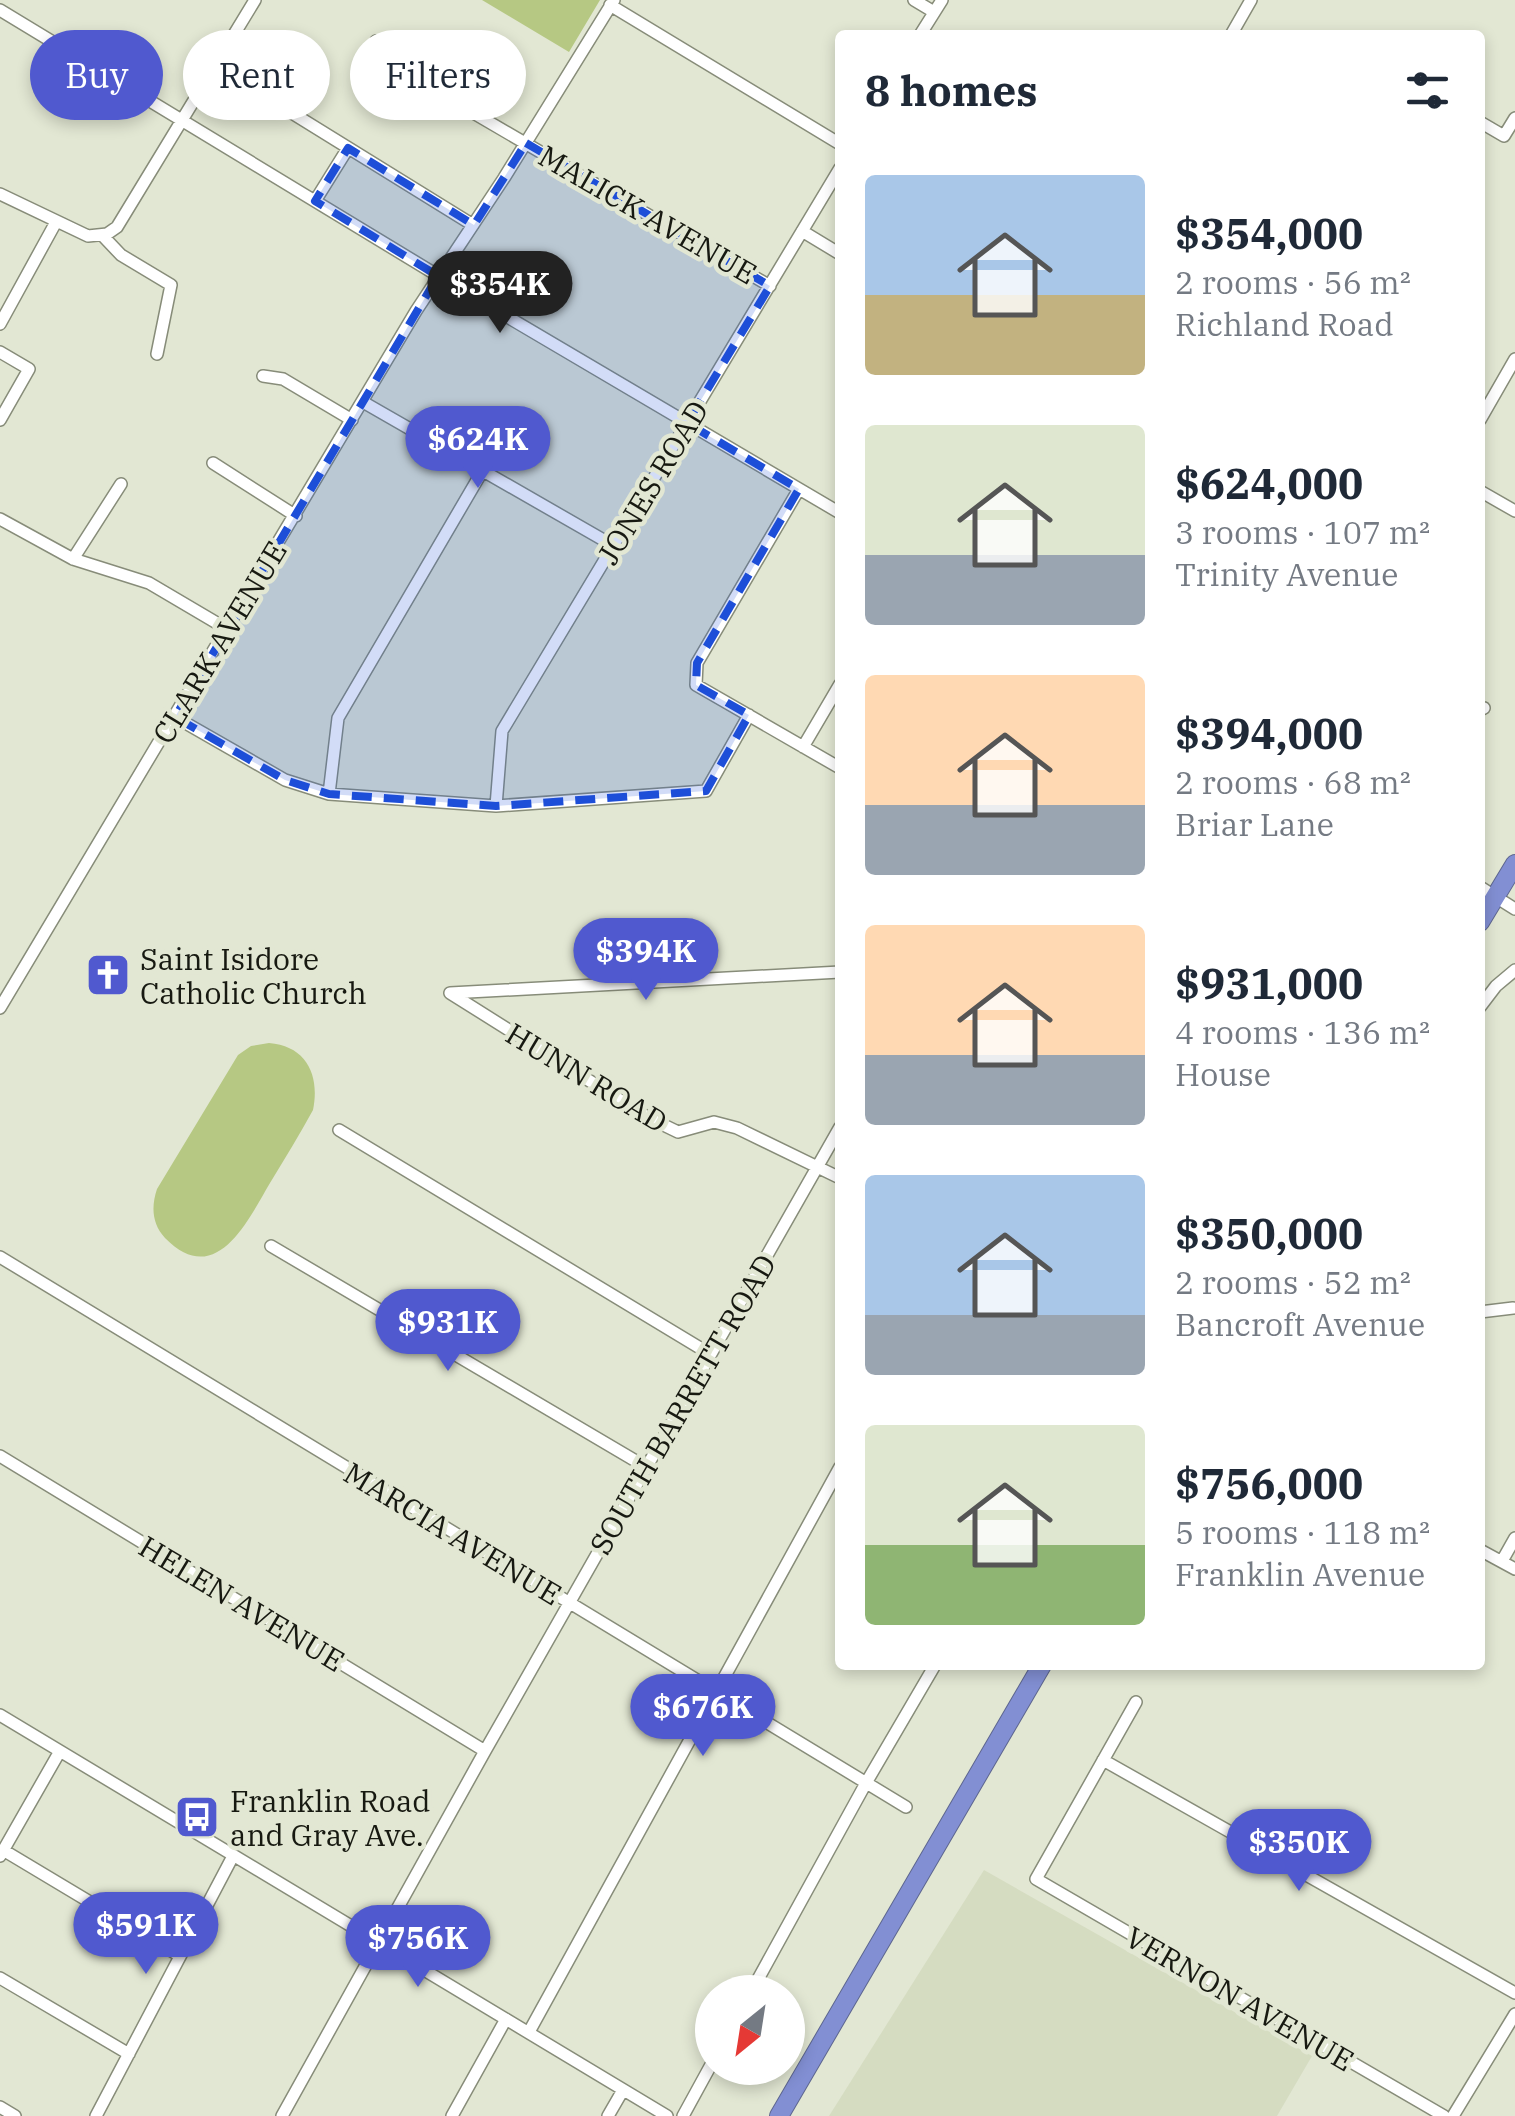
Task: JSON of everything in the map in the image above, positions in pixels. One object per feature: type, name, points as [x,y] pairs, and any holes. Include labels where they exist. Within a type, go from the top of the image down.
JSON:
[{"type":"highway","points":[[1488,892],[1515,864]]},
{"type":"highway","points":[[779,2116],[1039,1670]]},
{"type":"street","points":[[237,30],[255,0]]},
{"type":"street","points":[[914,0],[934,12]]},
{"type":"street","points":[[923,30],[942,0]]},
{"type":"street","points":[[1234,30],[1251,0]]},
{"type":"street","points":[[612,2],[835,141]]},
{"type":"street","name":"CLARK AVENUE","points":[[1,1003],[438,276],[474,225],[612,2]]},
{"type":"street","points":[[0,10],[438,276],[835,509]]},
{"type":"street","points":[[1485,125],[1504,136],[1515,118]]},
{"type":"street","points":[[303,120],[474,225]]},
{"type":"street","name":"MALICK AVENUE","points":[[487,120],[770,286]]},
{"type":"street","points":[[0,194],[88,236],[102,235],[124,220],[182,121]]},
{"type":"street","points":[[315,201],[348,148]]},
{"type":"street","name":"JONES ROAD","points":[[496,806],[502,731],[835,176]]},
{"type":"street","points":[[0,324],[56,222]]},
{"type":"street","points":[[802,231],[835,251]]},
{"type":"street","points":[[102,235],[121,255],[171,285],[157,354]]},
{"type":"street","points":[[0,352],[29,369],[0,420]]},
{"type":"street","points":[[1485,411],[1515,359]]},
{"type":"street","points":[[263,376],[282,379],[352,420]]},
{"type":"street","points":[[363,402],[614,546]]},
{"type":"street","points":[[213,462],[296,516]]},
{"type":"street","points":[[329,794],[338,718],[483,470]]},
{"type":"street","points":[[73,559],[121,484]]},
{"type":"street","points":[[799,489],[697,662],[696,684],[835,765]]},
{"type":"street","points":[[1485,494],[1515,511]]},
{"type":"street","points":[[0,519],[73,559],[149,583],[227,630]]},
{"type":"street","points":[[803,746],[835,692]]},
{"type":"street","points":[[175,717],[285,780],[329,794],[496,806],[706,792],[749,715]]},
{"type":"street","points":[[1488,892],[1515,908]]},
{"type":"street","points":[[1485,1000],[1515,970]]},
{"type":"street","name":"HUNN ROAD","points":[[835,972],[450,993],[647,1117],[678,1132],[714,1122],[725,1125],[835,1175]]},
{"type":"street","points":[[339,1130],[710,1354]]},
{"type":"street","name":"SOUTH BARRETT ROAD","points":[[282,2116],[484,1750],[835,1137]]},
{"type":"street","points":[[271,1246],[646,1467]]},
{"type":"street","name":"MARCIA AVENUE","points":[[0,1258],[906,1807]]},
{"type":"street","points":[[1485,1311],[1513,1308]]},
{"type":"street","name":"HELEN AVENUE","points":[[0,1456],[484,1750]]},
{"type":"street","points":[[529,2032],[835,1475]]},
{"type":"street","points":[[1502,1561],[1515,1538]]},
{"type":"street","points":[[1485,1552],[1515,1569]]},
{"type":"street","points":[[760,1975],[932,1670]]},
{"type":"street","points":[[1136,1702],[1104,1760],[1515,1993]]},
{"type":"street","points":[[0,1715],[667,2116]]},
{"type":"street","points":[[60,1751],[2,1854],[180,1956]]},
{"type":"street","name":"VERNON AVENUE","points":[[1104,1760],[1036,1880],[1444,2116]]},
{"type":"street","points":[[96,2116],[233,1856]]},
{"type":"street","points":[[0,1978],[129,2054]]},
{"type":"street","points":[[1453,2116],[1515,2014]]},
{"type":"street","points":[[452,2116],[506,2019]]},
{"type":"street","points":[[684,2116],[700,2085]]},
{"type":"street","points":[[608,2116],[623,2090]]},
{"type":"street","points":[[0,2107],[15,2116]]},
{"type":"highlighted area","points":[[526,143],[770,286],[687,423],[799,489],[697,663],[696,685],[749,715],[706,791],[496,806],[329,794],[285,780],[175,717],[438,276],[315,201],[348,148],[474,225]]},
{"type":"shaded area","points":[[984,1870],[1312,2056],[1277,2116],[829,2116]]},
{"type":"green space","points":[[482,0],[600,0],[569,52]]},
{"type":"green space","points":[[269,1043],[293,1050],[308,1065],[314,1086],[313,1110],[241,1230],[215,1253],[200,1257],[183,1252],[157,1227],[153,1209],[157,1189],[238,1055],[251,1046]]},
{"type":"place","name":"Saint Isidore Catholic Church","points":[[108,975]]},
{"type":"place","name":"Franklin Road and Gray Ave.","points":[[197,1817]]}]
